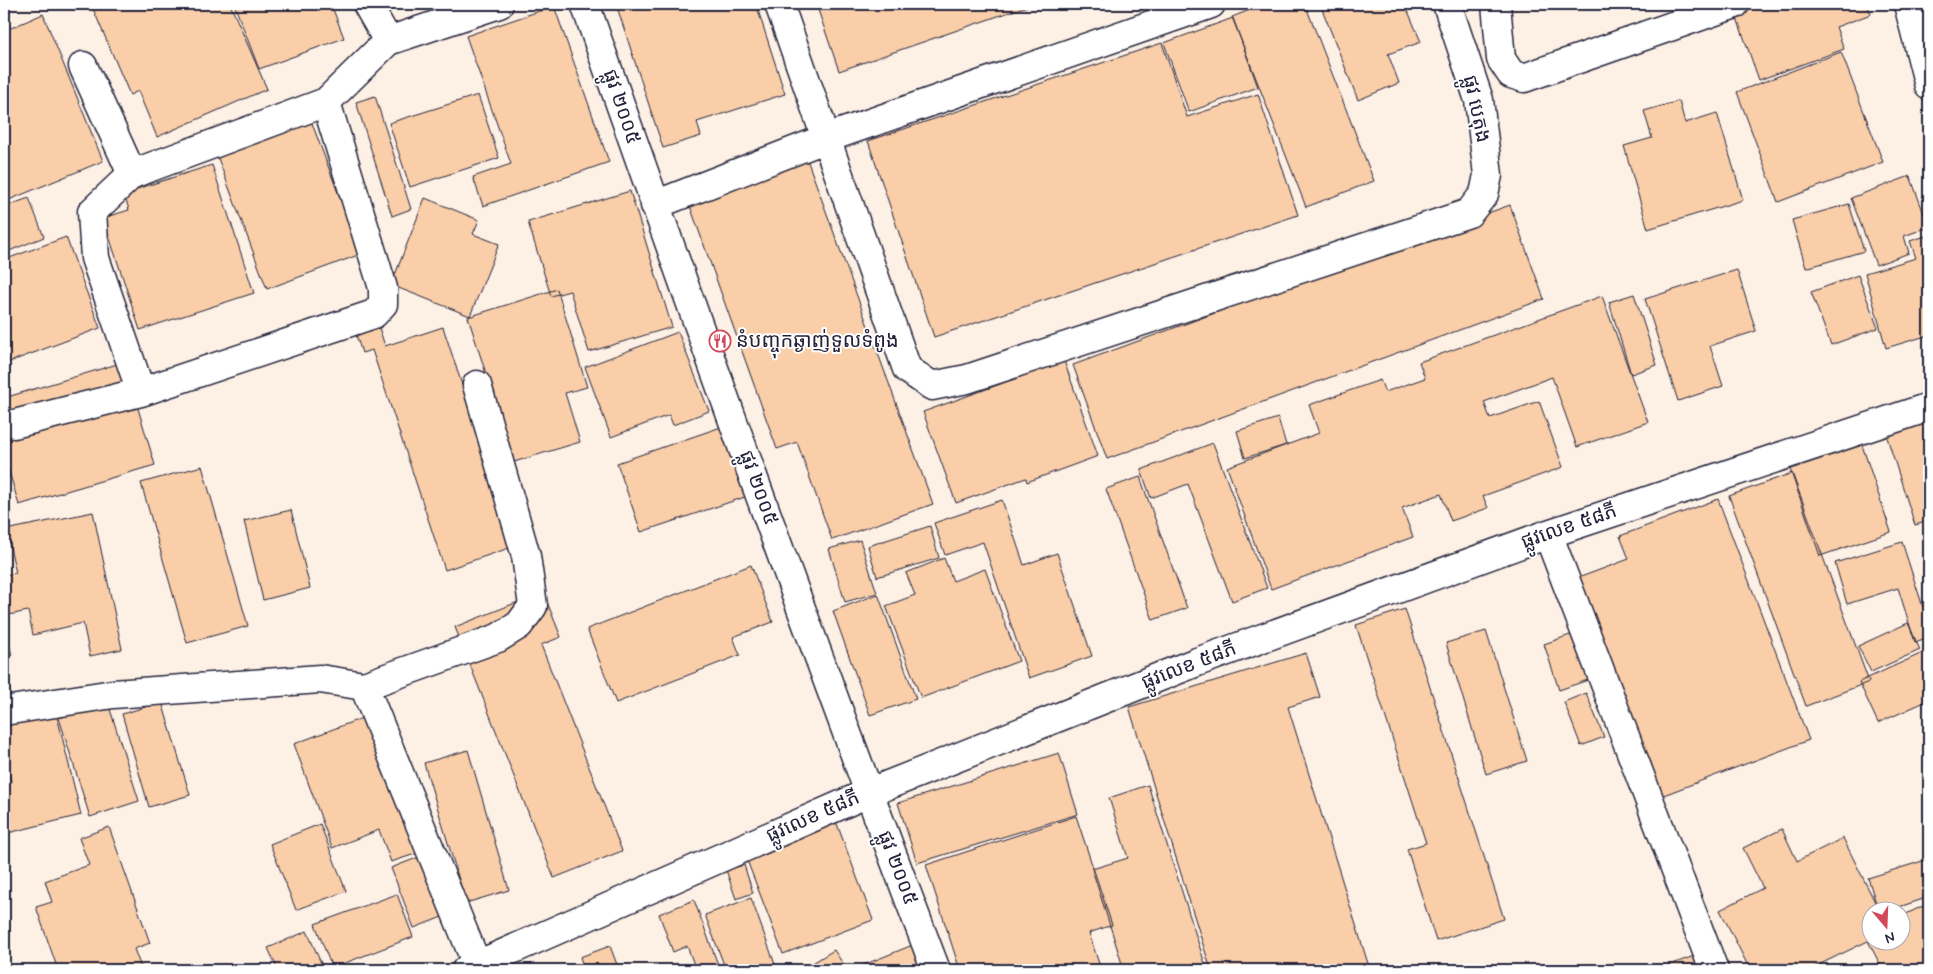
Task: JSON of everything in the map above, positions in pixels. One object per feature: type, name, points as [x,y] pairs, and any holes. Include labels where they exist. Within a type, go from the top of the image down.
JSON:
[{"type":"street","points":[[367,4],[388,41]]},
{"type":"street","points":[[141,392],[96,258],[92,212],[132,174],[326,102],[388,41],[499,4]]},
{"type":"street","name":"ផ្លូវ ២០០៥","points":[[584,4],[868,792],[936,970]]},
{"type":"street","points":[[779,4],[827,138]]},
{"type":"street","points":[[655,205],[827,138],[1211,4]]},
{"type":"street","name":"ផ្លូវ បេតុង","points":[[827,138],[907,369],[932,386],[967,379],[1469,213],[1484,194],[1488,175],[1479,100],[1447,4]]},
{"type":"street","points":[[1496,4],[1500,59],[1511,74],[1524,78],[1736,4]]},
{"type":"street","points":[[1908,4],[1929,86]]},
{"type":"street","points":[[84,66],[132,174]]},
{"type":"street","points":[[14,424],[141,392],[374,314],[383,304],[383,288],[326,102]]},
{"type":"street","points":[[4,711],[113,694],[320,679],[364,686],[498,638],[518,626],[532,606],[526,556],[477,385]]},
{"type":"street","name":"ផ្លូវលេខ ៥៨ភី","points":[[471,968],[868,792],[1197,662],[1548,534],[1929,407]]},
{"type":"street","points":[[1548,534],[1714,970]]},
{"type":"street","points":[[364,686],[471,968]]},
{"type":"building","points":[[91,4],[230,4],[267,89],[157,137],[138,91],[130,95]]},
{"type":"building","points":[[234,4],[331,4],[344,38],[259,69]]},
{"type":"building","points":[[616,4],[756,4],[785,94],[697,122],[701,136],[663,148]]},
{"type":"building","points":[[816,4],[1033,4],[839,71]]},
{"type":"building","points":[[1265,4],[1305,4],[1374,181],[1306,207],[1232,17]]},
{"type":"building","points":[[1320,4],[1405,4],[1421,42],[1388,54],[1399,83],[1358,100]]},
{"type":"building","points":[[1732,4],[1867,4],[1871,14],[1836,27],[1844,49],[1759,80]]},
{"type":"building","points":[[554,6],[609,162],[483,206],[473,177],[511,164],[466,36]]},
{"type":"building","points":[[43,14],[103,161],[4,202],[4,31]]},
{"type":"building","points":[[1233,18],[1258,87],[1189,112],[1164,43]]},
{"type":"building","points":[[1162,43],[1187,117],[1258,94],[1298,215],[934,337],[868,141]]},
{"type":"building","points":[[1841,52],[1883,162],[1778,202],[1737,92]]},
{"type":"building","points":[[478,95],[499,158],[410,187],[389,123]]},
{"type":"building","points":[[375,96],[411,209],[392,216],[356,102]]},
{"type":"building","points":[[1679,101],[1685,123],[1717,113],[1743,200],[1648,229],[1624,146],[1652,138],[1644,111]]},
{"type":"building","points":[[310,118],[361,254],[267,289],[216,153]]},
{"type":"building","points":[[804,151],[933,504],[832,540],[797,442],[777,449],[690,206],[724,193],[722,182]]},
{"type":"building","points":[[212,165],[254,293],[140,330],[103,218],[129,210],[124,193]]},
{"type":"building","points":[[1910,176],[1929,227],[1904,236],[1909,253],[1876,265],[1851,198]]},
{"type":"building","points":[[630,191],[672,327],[589,352],[570,291],[551,296],[528,222]]},
{"type":"building","points":[[29,198],[44,237],[4,253],[4,207]]},
{"type":"building","points":[[425,198],[479,220],[473,234],[499,244],[470,316],[391,285]]},
{"type":"building","points":[[1849,204],[1864,251],[1806,268],[1792,220]]},
{"type":"building","points":[[1510,205],[1544,299],[1107,459],[1073,365]]},
{"type":"building","points":[[1929,235],[1929,335],[1886,348],[1865,273],[1916,258],[1910,241]]},
{"type":"building","points":[[66,237],[100,328],[4,364],[4,260]]},
{"type":"building","points":[[1737,270],[1756,331],[1710,346],[1723,386],[1678,401],[1645,299]]},
{"type":"building","points":[[1858,275],[1878,328],[1831,345],[1811,292]]},
{"type":"building","points":[[557,289],[587,387],[565,393],[580,442],[514,462],[468,317]]},
{"type":"building","points":[[1634,294],[1657,365],[1631,374],[1609,302]]},
{"type":"building","points":[[1602,296],[1648,422],[1577,447],[1552,377],[1484,402],[1490,418],[1539,401],[1563,467],[1483,496],[1488,508],[1451,521],[1441,494],[1402,508],[1413,537],[1271,589],[1227,467],[1319,433],[1309,405],[1380,380],[1385,392],[1425,378],[1419,362]]},
{"type":"building","points":[[371,303],[385,346],[443,327],[515,546],[445,570],[372,350],[362,353],[348,310]]},
{"type":"building","points":[[678,332],[709,411],[673,425],[669,415],[611,437],[585,367]]},
{"type":"building","points":[[1064,361],[1098,456],[1027,482],[1026,478],[956,503],[923,412]]},
{"type":"building","points":[[124,362],[155,465],[19,505],[4,455],[4,398]]},
{"type":"building","points":[[1929,417],[1929,521],[1915,525],[1885,431]]},
{"type":"building","points":[[1278,418],[1286,445],[1245,458],[1237,431]]},
{"type":"building","points":[[721,427],[745,497],[641,532],[617,463]]},
{"type":"building","points":[[1213,443],[1267,588],[1232,601],[1188,484],[1151,498],[1141,470]]},
{"type":"building","points":[[1862,445],[1891,532],[1820,556],[1790,469]]},
{"type":"building","points":[[202,466],[248,626],[187,643],[141,483]]},
{"type":"building","points":[[1792,473],[1869,682],[1806,706],[1729,496]]},
{"type":"building","points":[[1140,477],[1187,608],[1153,620],[1106,489]]},
{"type":"building","points":[[1718,499],[1809,740],[1661,796],[1578,578],[1629,559],[1620,536]]},
{"type":"building","points":[[1002,500],[1024,565],[1057,553],[1092,656],[1029,678],[983,542],[945,555],[934,523]]},
{"type":"building","points":[[291,510],[310,588],[263,600],[244,521]]},
{"type":"building","points":[[93,512],[122,649],[90,656],[83,623],[33,635],[28,611],[4,616],[4,575],[16,573],[6,530]]},
{"type":"building","points":[[930,526],[939,558],[877,577],[868,546]]},
{"type":"building","points":[[860,540],[877,593],[845,602],[829,549]]},
{"type":"building","points":[[1902,542],[1929,626],[1929,637],[1915,642],[1898,588],[1847,604],[1835,563]]},
{"type":"building","points":[[944,558],[953,581],[985,569],[1019,661],[921,698],[886,606],[915,595],[906,573]]},
{"type":"building","points":[[751,565],[773,622],[733,637],[740,655],[616,703],[587,629]]},
{"type":"building","points":[[543,592],[561,637],[541,645],[622,851],[554,878],[455,627]]},
{"type":"building","points":[[878,594],[916,699],[870,715],[833,611]]},
{"type":"building","points":[[1405,609],[1504,919],[1436,941],[1407,849],[1426,843],[1356,625]]},
{"type":"building","points":[[1908,623],[1920,650],[1871,672],[1858,646]]},
{"type":"building","points":[[4,627],[12,655],[4,658]]},
{"type":"building","points":[[1486,631],[1527,761],[1486,774],[1446,643]]},
{"type":"building","points":[[1573,634],[1588,680],[1559,690],[1544,644]]},
{"type":"building","points":[[1929,650],[1929,700],[1878,723],[1859,682]]},
{"type":"building","points":[[1306,653],[1320,697],[1288,707],[1370,970],[1211,970],[1129,707]]},
{"type":"building","points":[[1586,693],[1604,737],[1581,746],[1564,702]]},
{"type":"building","points":[[53,699],[81,815],[4,834],[4,784],[11,782],[4,753],[4,711]]},
{"type":"building","points":[[162,702],[190,795],[149,807],[122,714]]},
{"type":"building","points":[[108,703],[139,801],[90,817],[59,718]]},
{"type":"building","points":[[378,712],[418,853],[391,862],[379,830],[332,848],[294,744]]},
{"type":"building","points":[[468,750],[509,890],[466,903],[424,763]]},
{"type":"building","points":[[1059,753],[1078,814],[917,863],[898,803]]},
{"type":"building","points":[[1148,785],[1207,970],[1124,970],[1092,869],[1128,858],[1109,798]]},
{"type":"building","points":[[834,816],[873,920],[783,954],[743,850]]},
{"type":"building","points":[[1076,816],[1112,925],[1089,933],[1101,970],[989,970],[988,968],[960,970],[926,865]]},
{"type":"building","points":[[320,824],[346,891],[296,910],[270,844]]},
{"type":"building","points":[[109,827],[150,943],[134,949],[142,970],[108,970],[106,966],[94,970],[58,970],[36,907],[52,902],[45,881],[89,865],[79,838]]},
{"type":"building","points":[[1782,829],[1797,861],[1843,838],[1875,902],[1860,902],[1860,945],[1808,970],[1750,970],[1720,910],[1763,888],[1743,848]]},
{"type":"building","points":[[432,852],[455,912],[414,928],[391,868]]},
{"type":"building","points":[[1929,859],[1929,897],[1910,903],[1876,902],[1868,878]]},
{"type":"building","points":[[744,865],[753,893],[736,899],[726,870]]},
{"type":"building","points":[[397,894],[413,937],[332,968],[315,924]]},
{"type":"building","points":[[751,898],[777,970],[726,970],[705,915]]},
{"type":"building","points":[[694,900],[720,970],[696,970],[687,946],[673,952],[659,914]]},
{"type":"building","points":[[1929,903],[1929,966],[1921,970],[1883,970],[1874,952],[1910,952],[1910,912]]},
{"type":"building","points":[[307,931],[324,970],[278,970],[268,948]]},
{"type":"building","points":[[920,942],[932,970],[863,970],[861,966]]},
{"type":"building","points":[[610,946],[619,970],[584,970],[580,957]]},
{"type":"building","points":[[834,950],[847,970],[815,970],[811,964]]},
{"type":"building","points":[[1705,952],[1712,970],[1656,970]]},
{"type":"place","name":"នំបញ្ចុកឆ្ងាញ់ទួលទំពូង","points":[[720,341]]}]
